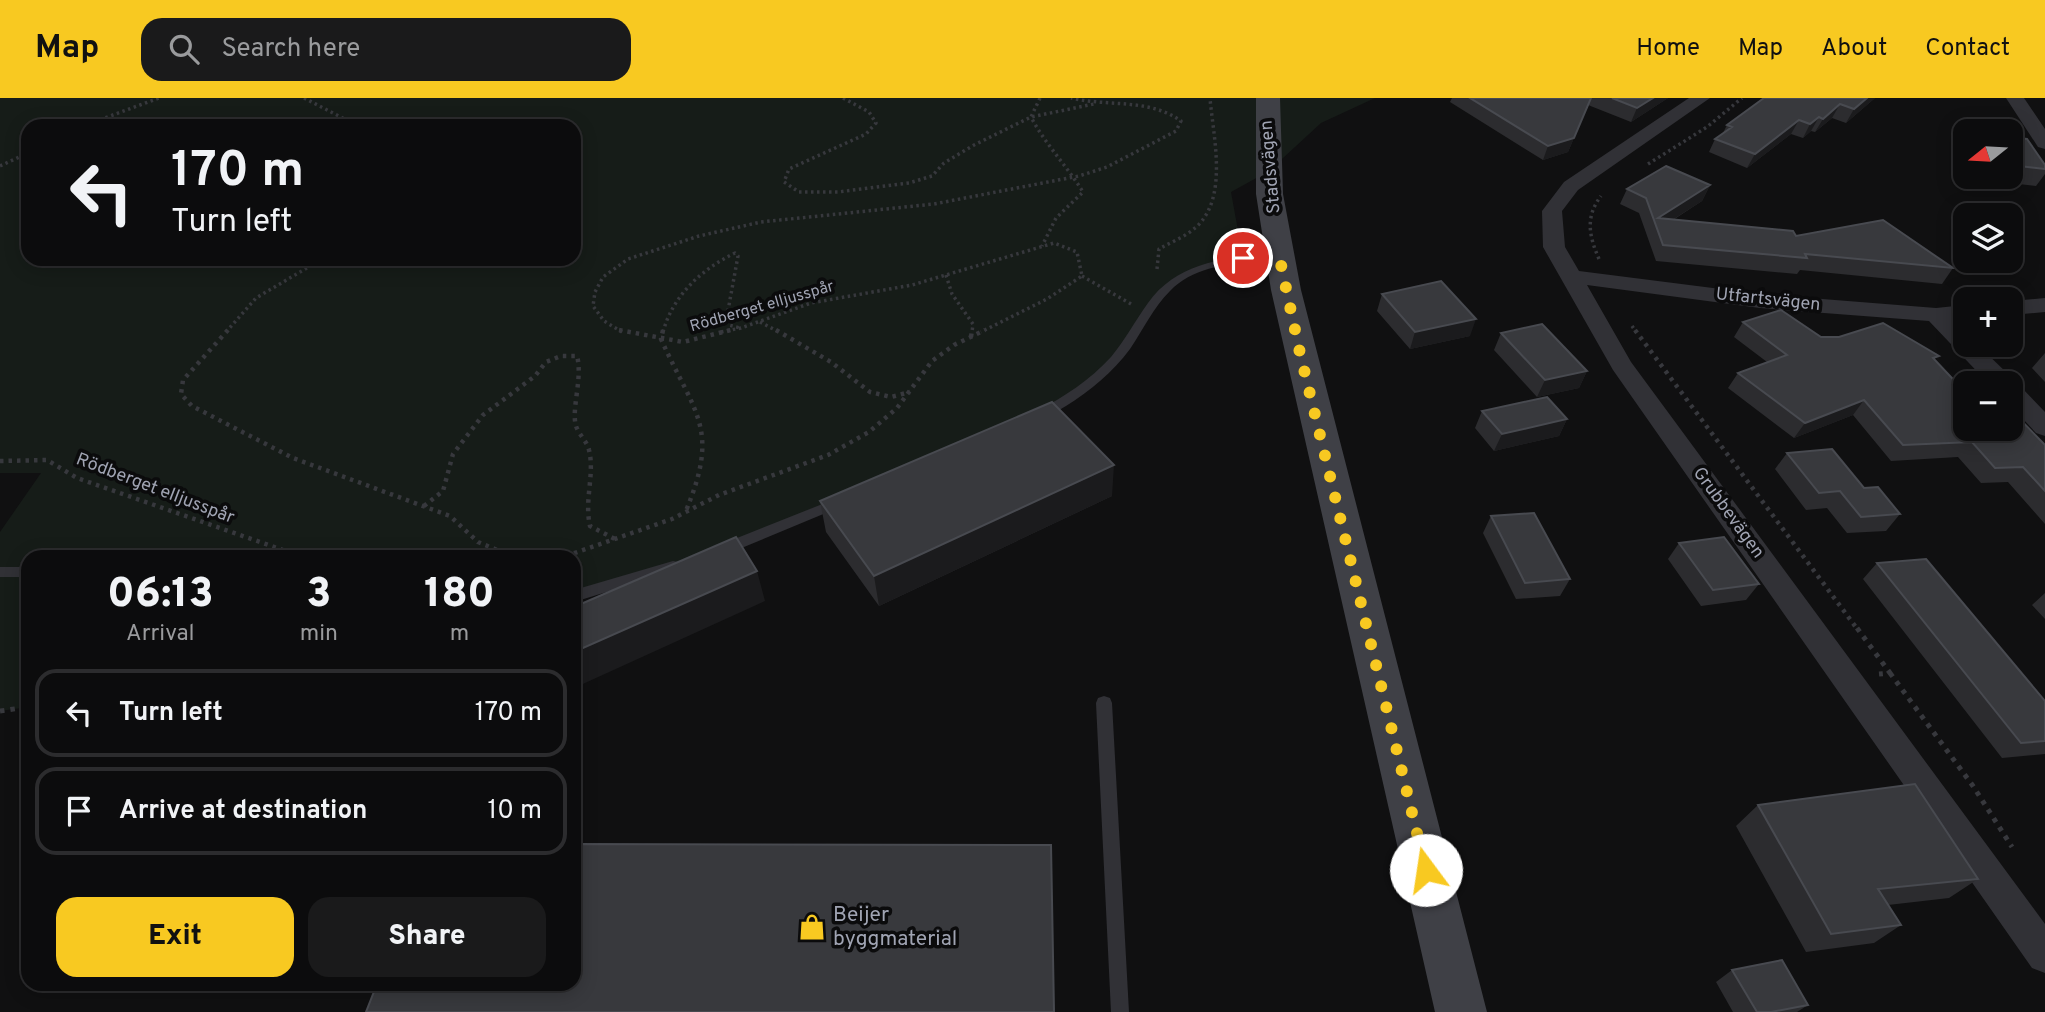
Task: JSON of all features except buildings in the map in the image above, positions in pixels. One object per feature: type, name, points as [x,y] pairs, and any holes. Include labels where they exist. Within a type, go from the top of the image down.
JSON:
[{"type":"main road","name":"Stadsvägen","points":[[1268,98],[1265,131],[1280,260],[1300,353],[1461,1012]]},
{"type":"street","name":"Grubbevägen","points":[[1701,98],[1571,187],[1552,211],[1554,247],[1621,365],[2045,955]]},
{"type":"street","points":[[2015,98],[2045,142]]},
{"type":"street","name":"Utfartsvägen","points":[[1572,277],[1760,301],[1936,315],[1953,313]]},
{"type":"street","points":[[2023,307],[2045,305]]},
{"type":"street","points":[[1936,315],[1990,371]]},
{"type":"street","points":[[2023,404],[2045,427]]},
{"type":"lane","points":[[1030,419],[1088,386],[1122,351],[1156,298],[1170,284],[1202,268],[1243,258],[1280,260]]},
{"type":"lane","points":[[708,555],[857,495]]},
{"type":"lane","points":[[581,594],[684,563]]},
{"type":"lane","points":[[0,572],[21,572]]},
{"type":"lane","points":[[1104,703],[1120,1012]]},
{"type":"path","points":[[102,119],[159,98]]},
{"type":"path","points":[[304,98],[344,119]]},
{"type":"path","points":[[843,98],[869,111],[876,123],[866,134],[789,169],[783,182],[799,192],[875,188],[920,180],[932,176],[944,163],[974,145],[1031,117],[1098,103]]},
{"type":"path","points":[[1031,117],[1040,98]]},
{"type":"path","name":"Rödberget elljusspår","points":[[1071,98],[1098,103],[1144,100],[1161,105],[1181,121],[1177,131],[1107,167],[1076,177],[934,204],[761,222],[699,236],[628,259],[603,277],[595,292],[593,306],[604,321],[624,333],[684,342],[703,335],[741,328],[811,303],[912,285],[1054,243],[1077,251],[1082,276]]},
{"type":"path","points":[[1156,298],[1159,249],[1203,221],[1211,200],[1216,173],[1210,98]]},
{"type":"path","points":[[1642,167],[1707,127],[1742,98]]},
{"type":"path","points":[[1031,117],[1043,140],[1076,177],[1083,192],[1056,218],[1042,246]]},
{"type":"path","points":[[0,166],[21,156]]},
{"type":"path","points":[[1607,190],[1589,215],[1589,231],[1592,245],[1613,283],[1628,320],[1973,786],[2017,854]]},
{"type":"path","points":[[684,513],[701,470],[703,434],[661,339],[664,323],[697,276],[717,261],[735,253],[738,256],[727,316],[729,324],[741,328]]},
{"type":"path","points":[[310,266],[256,298],[183,380],[181,394],[192,406],[293,458],[450,516],[478,542],[494,550]]},
{"type":"path","points":[[946,275],[945,283],[973,324],[971,337]]},
{"type":"path","points":[[581,551],[684,513],[743,485],[828,455],[869,432],[911,391],[932,361],[971,337],[1047,299],[1082,276],[1104,285],[1146,314]]},
{"type":"path","points":[[760,322],[787,334],[801,347],[824,358],[870,391],[889,397],[911,391]]},
{"type":"path","points":[[424,506],[443,491],[453,454],[482,415],[535,376],[546,362],[561,356],[577,356],[580,367],[576,426],[587,439],[594,458],[585,487],[585,511],[590,526],[616,539]]},
{"type":"path","name":"Rödberget elljusspår","points":[[0,461],[47,460],[77,478],[283,550]]},
{"type":"path","points":[[1845,676],[1889,673]]},
{"type":"path","points":[[0,711],[21,708]]},
{"type":"shaded area","points":[[0,98],[1375,98],[1321,123],[1269,171],[1231,192],[1243,258],[1202,268],[1170,284],[1122,351],[1065,401],[733,547],[581,594],[581,550],[21,550],[21,708],[0,711],[0,532],[41,473],[0,473]]},
{"type":"place","name":"Beijer byggmaterial","points":[[812,927]]},
{"type":"route","points":[[1243,258],[1280,260],[1300,353],[1426,870]]}]
